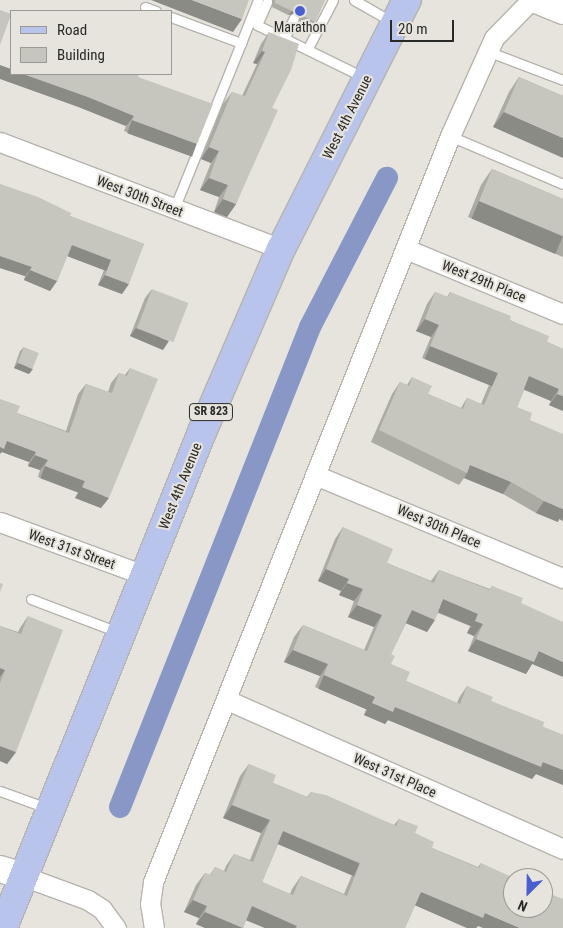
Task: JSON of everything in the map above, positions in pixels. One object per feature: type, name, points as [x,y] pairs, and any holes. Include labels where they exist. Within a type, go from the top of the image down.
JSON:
[{"type":"main road","name":"West 4th Avenue","points":[[2,928],[12,872],[50,809],[144,575],[281,249],[365,78],[401,12]]},
{"type":"street","points":[[153,925],[150,904],[153,882],[450,136],[498,30],[531,0]]},
{"type":"street","points":[[536,0],[563,11]]},
{"type":"street","name":"West 30th Street","points":[[0,142],[281,249]]},
{"type":"street","name":"West 29th Place","points":[[406,249],[563,314]]},
{"type":"street","name":"West 30th Place","points":[[315,475],[563,578]]},
{"type":"street","name":"West 31st Street","points":[[0,522],[144,575]]},
{"type":"street","name":"West 31st Place","points":[[227,700],[563,849]]},
{"type":"street","points":[[12,872],[88,900],[102,909],[116,928]]},
{"type":"lane","points":[[174,208],[258,0]]},
{"type":"lane","points":[[268,0],[257,25],[308,48],[365,78]]},
{"type":"lane","points":[[308,48],[333,0]]},
{"type":"lane","points":[[354,0],[401,12]]},
{"type":"lane","points":[[145,8],[152,10]]},
{"type":"lane","points":[[172,17],[241,43]]},
{"type":"lane","points":[[285,37],[294,18]]},
{"type":"lane","points":[[487,51],[563,80]]},
{"type":"lane","points":[[450,136],[563,184]]},
{"type":"lane","points":[[31,599],[121,633]]},
{"type":"lane","points":[[0,791],[50,809]]},
{"type":"building","points":[[192,0],[249,0],[242,19]]},
{"type":"building","name":"Marathon","points":[[275,0],[325,0],[315,22],[303,16],[300,8],[292,11],[275,3]]},
{"type":"building","points":[[0,10],[10,14],[10,18],[0,45]]},
{"type":"building","points":[[269,32],[299,44],[291,70],[272,108],[278,110],[236,204],[223,199],[228,185],[209,178],[219,151],[209,147],[232,92],[245,96],[265,52],[262,51]]},
{"type":"building","points":[[26,75],[139,75],[138,77],[213,104],[197,144],[132,120],[134,116]]},
{"type":"building","points":[[519,77],[563,96],[563,138],[504,112]]},
{"type":"building","points":[[492,169],[563,199],[563,236],[479,201]]},
{"type":"building","points":[[0,184],[38,197],[71,213],[70,216],[144,244],[129,284],[105,275],[111,260],[72,245],[57,281],[30,270],[32,267],[0,256]]},
{"type":"building","points":[[152,289],[188,303],[173,342],[137,328]]},
{"type":"building","points":[[435,292],[448,297],[450,292],[511,316],[510,320],[549,336],[547,342],[563,349],[563,396],[557,394],[559,389],[529,376],[517,407],[532,413],[530,420],[563,434],[563,509],[544,501],[511,482],[470,465],[467,473],[379,430],[400,382],[409,386],[412,377],[432,386],[428,394],[463,409],[467,398],[484,405],[498,373],[430,346],[439,325],[425,319]]},
{"type":"building","points":[[24,347],[39,353],[32,369],[18,363]]},
{"type":"building","points":[[130,368],[158,379],[109,498],[82,487],[85,481],[45,466],[48,460],[35,455],[36,452],[7,441],[4,449],[0,447],[0,399],[20,406],[17,413],[69,433],[86,384],[112,393],[119,373],[127,376]]},
{"type":"building","points":[[343,527],[393,549],[387,563],[434,583],[439,570],[490,590],[492,586],[523,598],[521,603],[563,622],[563,662],[539,651],[534,662],[476,639],[483,624],[475,621],[478,614],[443,599],[435,620],[412,610],[391,654],[395,656],[391,664],[410,672],[406,681],[460,704],[467,686],[493,697],[491,701],[544,722],[543,727],[563,735],[563,770],[543,762],[541,767],[395,707],[393,712],[372,703],[375,697],[324,675],[328,664],[293,650],[303,625],[367,651],[382,615],[357,605],[363,589],[347,583],[349,579],[326,569]]},
{"type":"building","points":[[28,616],[63,630],[16,752],[0,746],[0,683],[5,670],[0,668],[0,626],[21,634]]},
{"type":"building","points":[[249,764],[276,775],[273,783],[308,797],[311,792],[326,795],[396,826],[399,819],[418,826],[415,833],[434,842],[432,848],[479,868],[481,863],[503,873],[503,918],[553,918],[553,895],[563,899],[563,928],[520,928],[485,913],[483,918],[421,892],[405,928],[296,928],[297,926],[252,906],[243,928],[205,912],[207,906],[193,900],[205,873],[211,875],[215,867],[226,872],[234,854],[253,862],[270,820],[232,805]],"holes":[[[283,831],[360,863],[347,896],[301,876],[293,895],[262,882]]]},
{"type":"waterway","points":[[120,807],[310,327],[387,178]]},
{"type":"place","name":"Marathon","points":[[300,11]]}]
